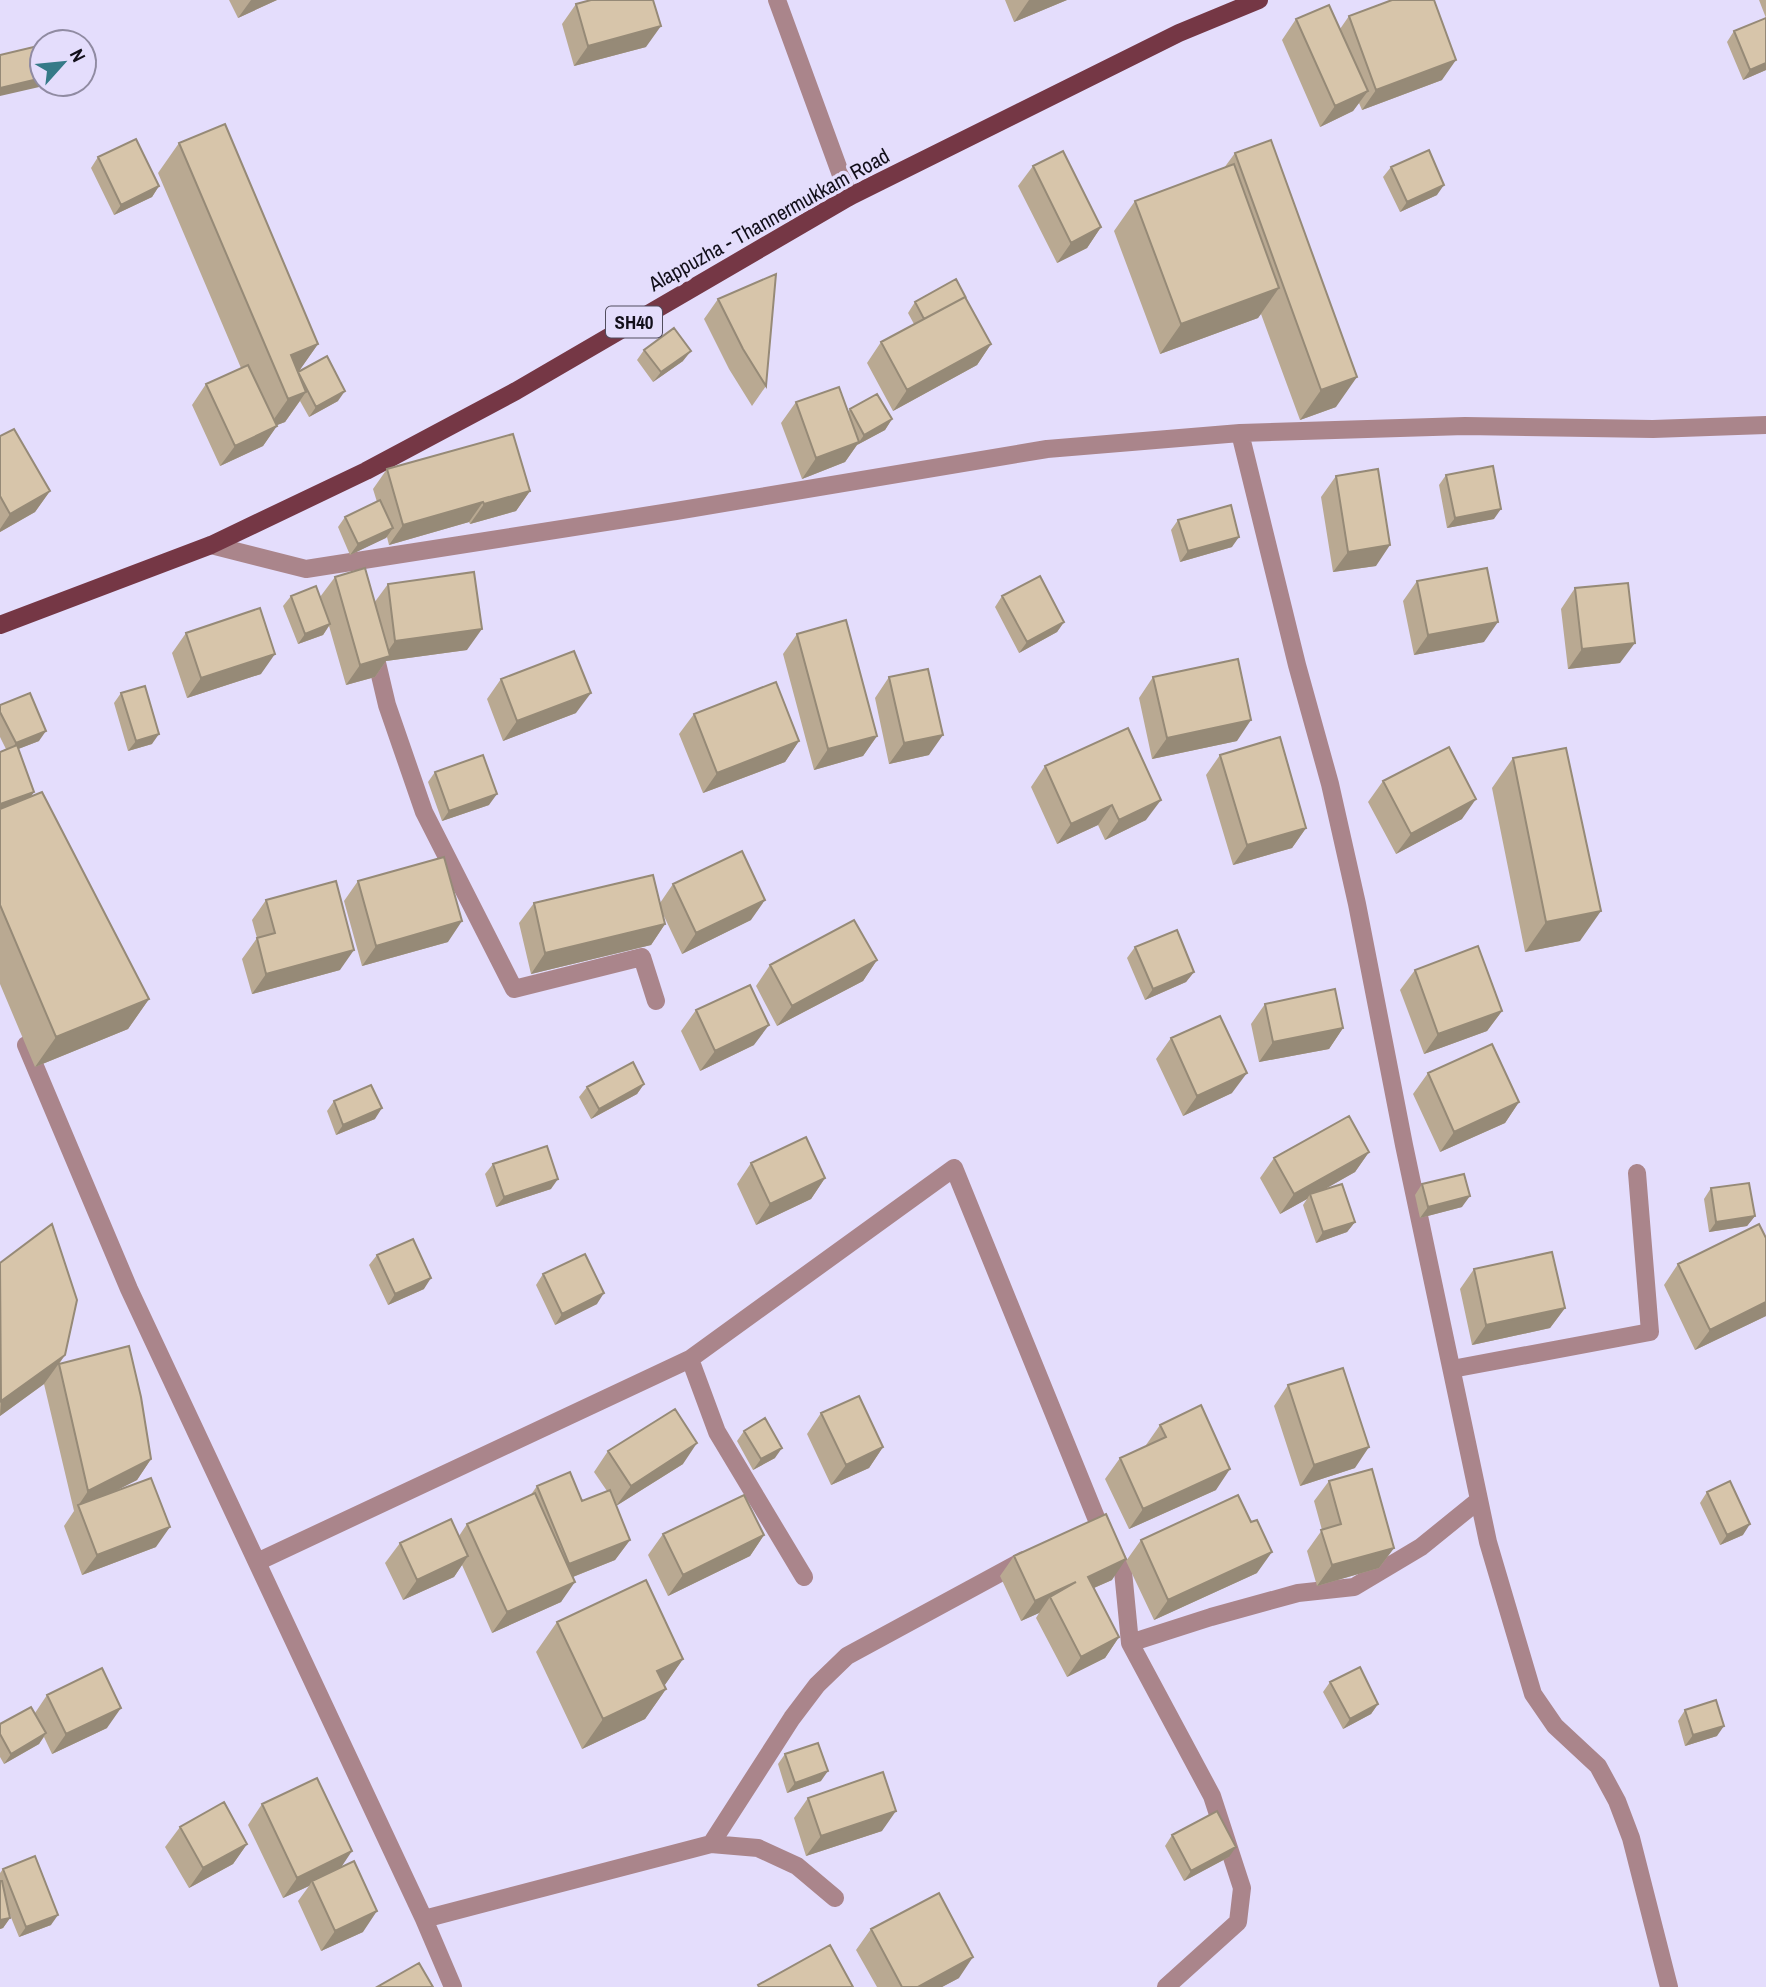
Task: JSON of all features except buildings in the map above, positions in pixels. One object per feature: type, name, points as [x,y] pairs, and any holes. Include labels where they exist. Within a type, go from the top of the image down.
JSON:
[{"type":"main road","name":"Alappuzha - Thannermukkam Road","points":[[2,619],[211,545],[366,471],[516,391],[849,197],[1179,33],[1259,0]]},
{"type":"street","points":[[777,0],[849,197]]},
{"type":"street","points":[[211,545],[306,569],[355,568],[1047,449],[1240,433],[1465,426],[1653,429],[1766,425]]},
{"type":"street","points":[[1240,433],[1297,665],[1330,784],[1488,1542],[1533,1694],[1555,1726],[1598,1766],[1617,1801],[1631,1838],[1669,1987]]},
{"type":"street","points":[[369,627],[387,705],[424,812],[514,989],[642,957],[656,1002]]},
{"type":"street","points":[[20,1032],[129,1289],[424,1919],[453,1987]]},
{"type":"street","points":[[257,1562],[690,1359],[954,1168],[1091,1523],[1123,1571],[1130,1643],[1212,1796],[1242,1888],[1238,1922],[1166,1987]]},
{"type":"street","points":[[1452,1369],[1650,1332],[1637,1173]]},
{"type":"street","points":[[690,1359],[717,1432],[804,1577]]},
{"type":"street","points":[[1130,1643],[1298,1593],[1354,1587],[1421,1546],[1479,1500]]},
{"type":"street","points":[[711,1844],[792,1718],[817,1685],[847,1656],[1038,1553]]},
{"type":"street","points":[[424,1919],[711,1844],[758,1847],[797,1866],[835,1898]]}]
